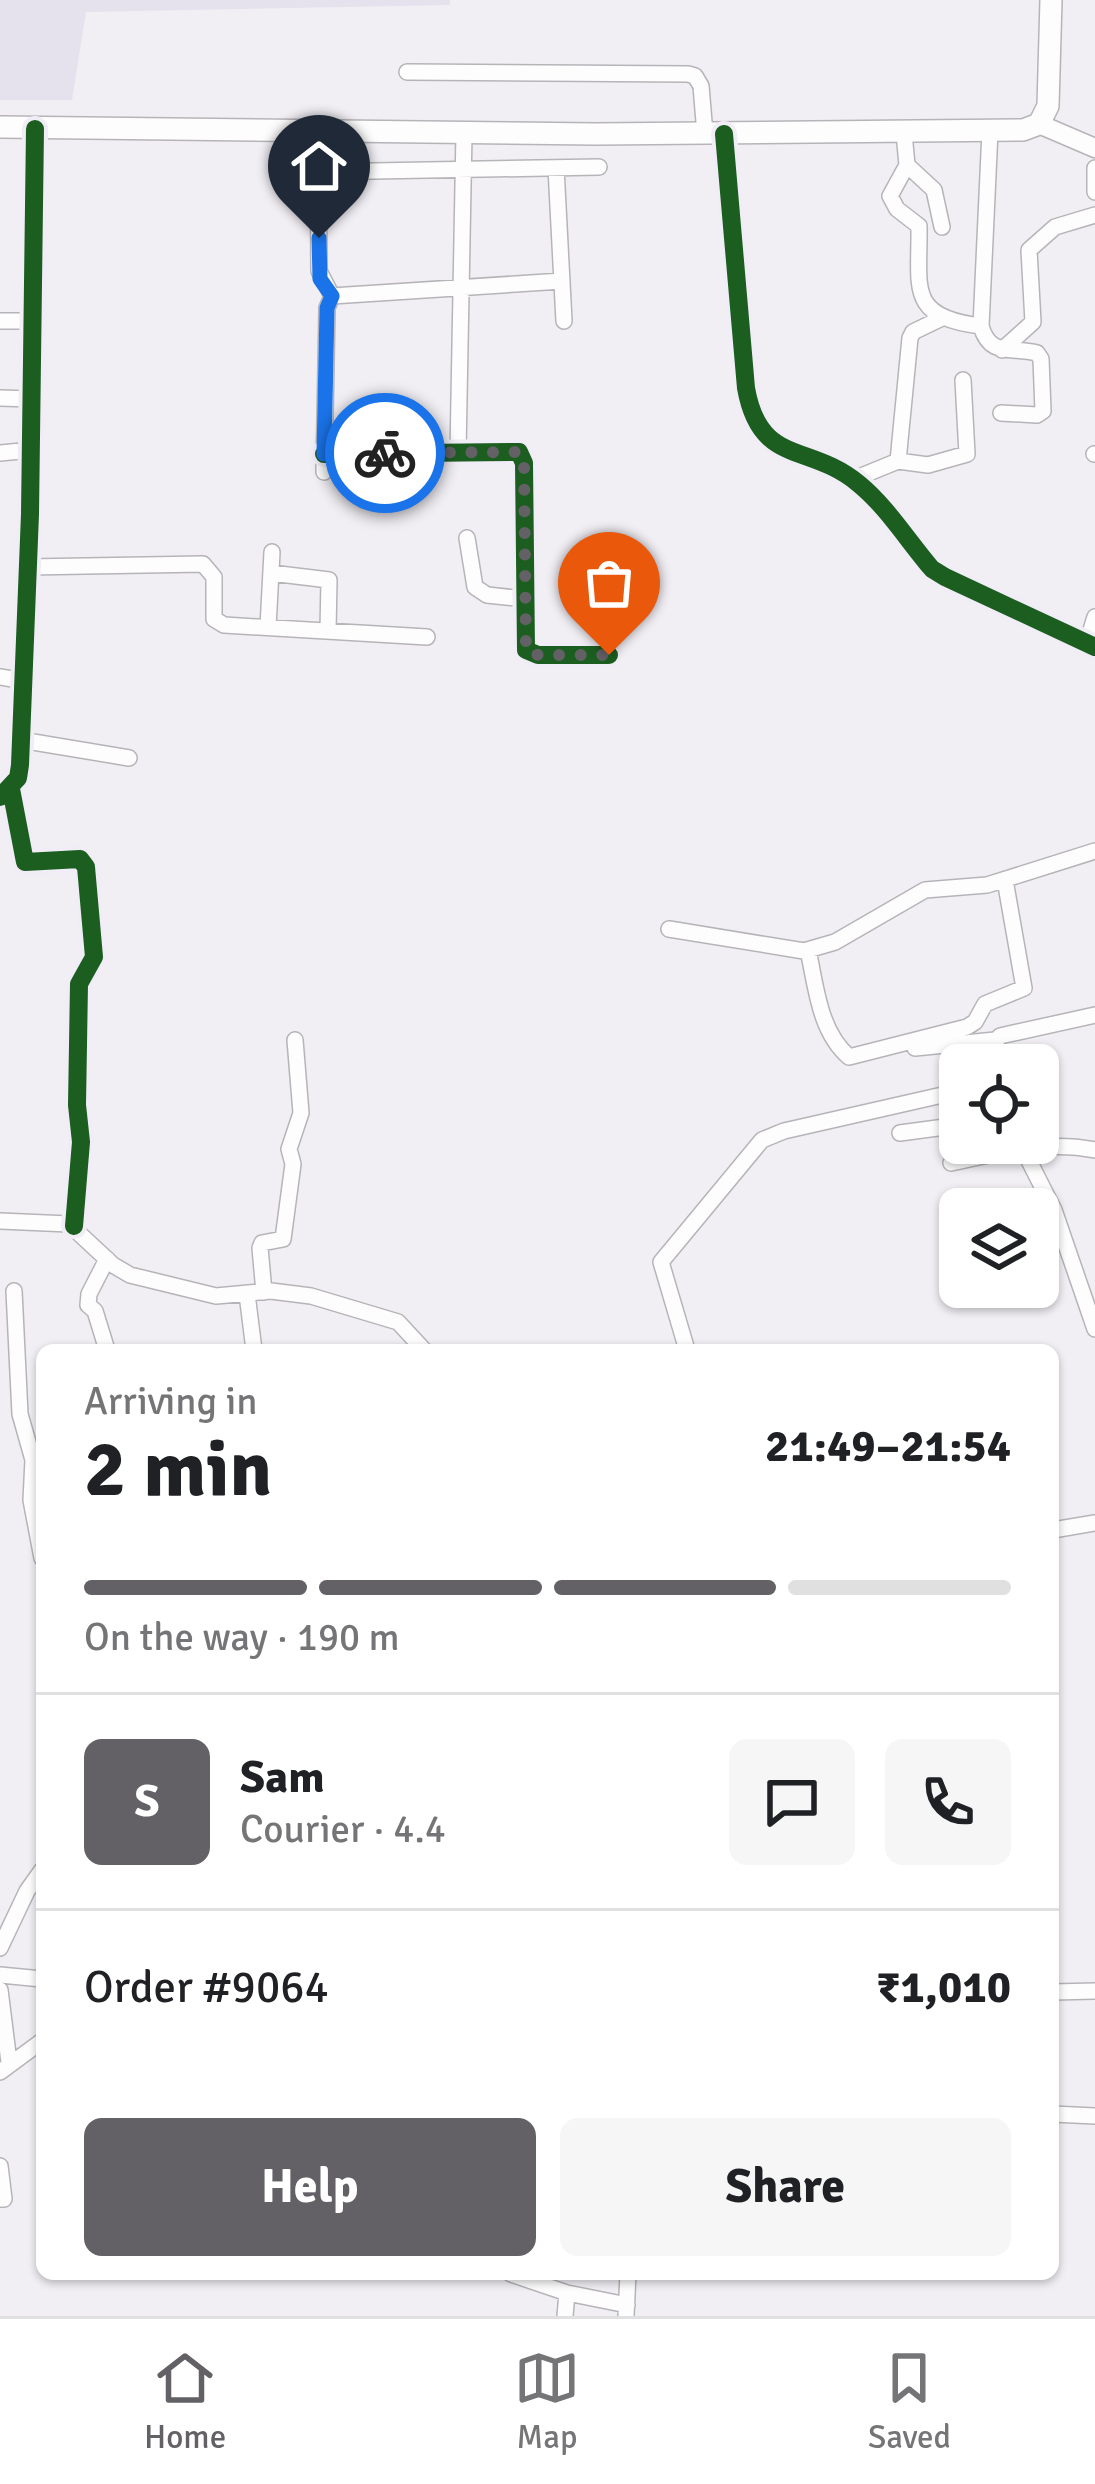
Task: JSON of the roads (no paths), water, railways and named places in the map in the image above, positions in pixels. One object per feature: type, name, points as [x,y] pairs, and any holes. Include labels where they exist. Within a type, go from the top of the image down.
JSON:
[{"type":"highway","points":[[0,128],[714,134],[1023,130],[1040,124],[1048,106],[1051,0]]},
{"type":"main road","points":[[1040,124],[1095,148]]},
{"type":"street","points":[[407,72],[688,74],[701,86],[714,134],[750,411],[756,427],[768,440],[854,479],[932,568],[1091,645],[1095,617]]},
{"type":"street","points":[[35,129],[24,682],[18,778],[5,793],[25,862],[80,859],[86,867],[94,957],[79,984],[76,1106],[81,1148],[74,1226]]},
{"type":"street","points":[[318,131],[319,271],[332,296]]},
{"type":"street","points":[[990,131],[981,326],[991,346],[1037,353],[1043,406],[1036,415],[1000,413]]},
{"type":"street","points":[[458,452],[464,133]]},
{"type":"street","points":[[904,134],[907,165],[890,196],[897,209],[919,226],[918,287],[942,318],[981,326]]},
{"type":"street","points":[[907,165],[934,190],[942,227]]},
{"type":"street","points":[[319,172],[598,167]]},
{"type":"street","points":[[1095,167],[1095,192]]},
{"type":"street","points":[[556,168],[565,321]]},
{"type":"street","points":[[1002,350],[1028,328],[1035,315],[1029,250],[1050,230],[1095,215]]},
{"type":"street","points":[[332,296],[562,281]]},
{"type":"street","points":[[332,296],[327,308],[324,463],[458,452],[512,451],[522,457],[525,643],[531,654],[609,655]]},
{"type":"street","points":[[898,461],[910,338],[942,318]]},
{"type":"street","points":[[0,321],[33,321]]},
{"type":"street","points":[[854,479],[898,461],[928,465],[967,454],[963,380]]},
{"type":"street","points":[[0,398],[32,399]]},
{"type":"street","points":[[0,453],[31,450]]},
{"type":"street","points":[[467,538],[475,587],[487,595],[525,599]]},
{"type":"street","points":[[268,627],[272,552]]},
{"type":"street","points":[[28,568],[203,564],[214,577],[213,610],[218,622],[428,638]]},
{"type":"street","points":[[271,574],[329,580],[328,631]]},
{"type":"street","points":[[0,677],[24,682]]},
{"type":"street","points":[[0,730],[129,758]]},
{"type":"street","points":[[669,928],[808,950],[835,942],[911,895],[1005,880],[1095,851]]},
{"type":"street","points":[[808,950],[824,1018],[842,1051],[852,1057],[972,1024],[982,1006],[1023,991],[1005,880]]},
{"type":"street","points":[[883,1049],[995,1040],[1004,1034],[1095,1016]]},
{"type":"street","points":[[254,1344],[260,1248],[262,1243],[283,1239],[293,1164],[289,1149],[301,1113],[295,1040]]},
{"type":"street","points":[[995,1040],[995,1044]]},
{"type":"street","points":[[685,1344],[661,1262],[762,1140],[939,1096]]},
{"type":"street","points":[[901,1133],[939,1128]]},
{"type":"street","points":[[1059,1145],[1095,1150]]},
{"type":"street","points":[[1030,1164],[1059,1222],[1095,1329]]},
{"type":"street","points":[[0,1222],[53,1220],[74,1226],[130,1275],[209,1295],[310,1296],[386,1317],[407,1329],[419,1344]]},
{"type":"street","points":[[105,1344],[95,1311],[88,1305],[107,1259]]},
{"type":"street","points":[[14,1291],[20,1414],[36,1454]]},
{"type":"street","points":[[0,1345],[18,1341]]},
{"type":"street","points":[[36,1471],[31,1500],[36,1526]]},
{"type":"street","points":[[1059,1529],[1095,1523]]},
{"type":"street","points":[[0,1948],[36,1878]]},
{"type":"street","points":[[0,1975],[36,1978]]},
{"type":"street","points":[[0,1990],[5,2067]]},
{"type":"street","points":[[1059,1990],[1095,1991]]},
{"type":"street","points":[[5,2067],[36,2045]]},
{"type":"street","points":[[1059,2114],[1095,2116]]},
{"type":"street","points":[[0,2166],[4,2199],[0,2199]]},
{"type":"street","points":[[529,2280],[626,2311],[628,2280]]},
{"type":"street","points":[[565,2316],[567,2293]]}]
